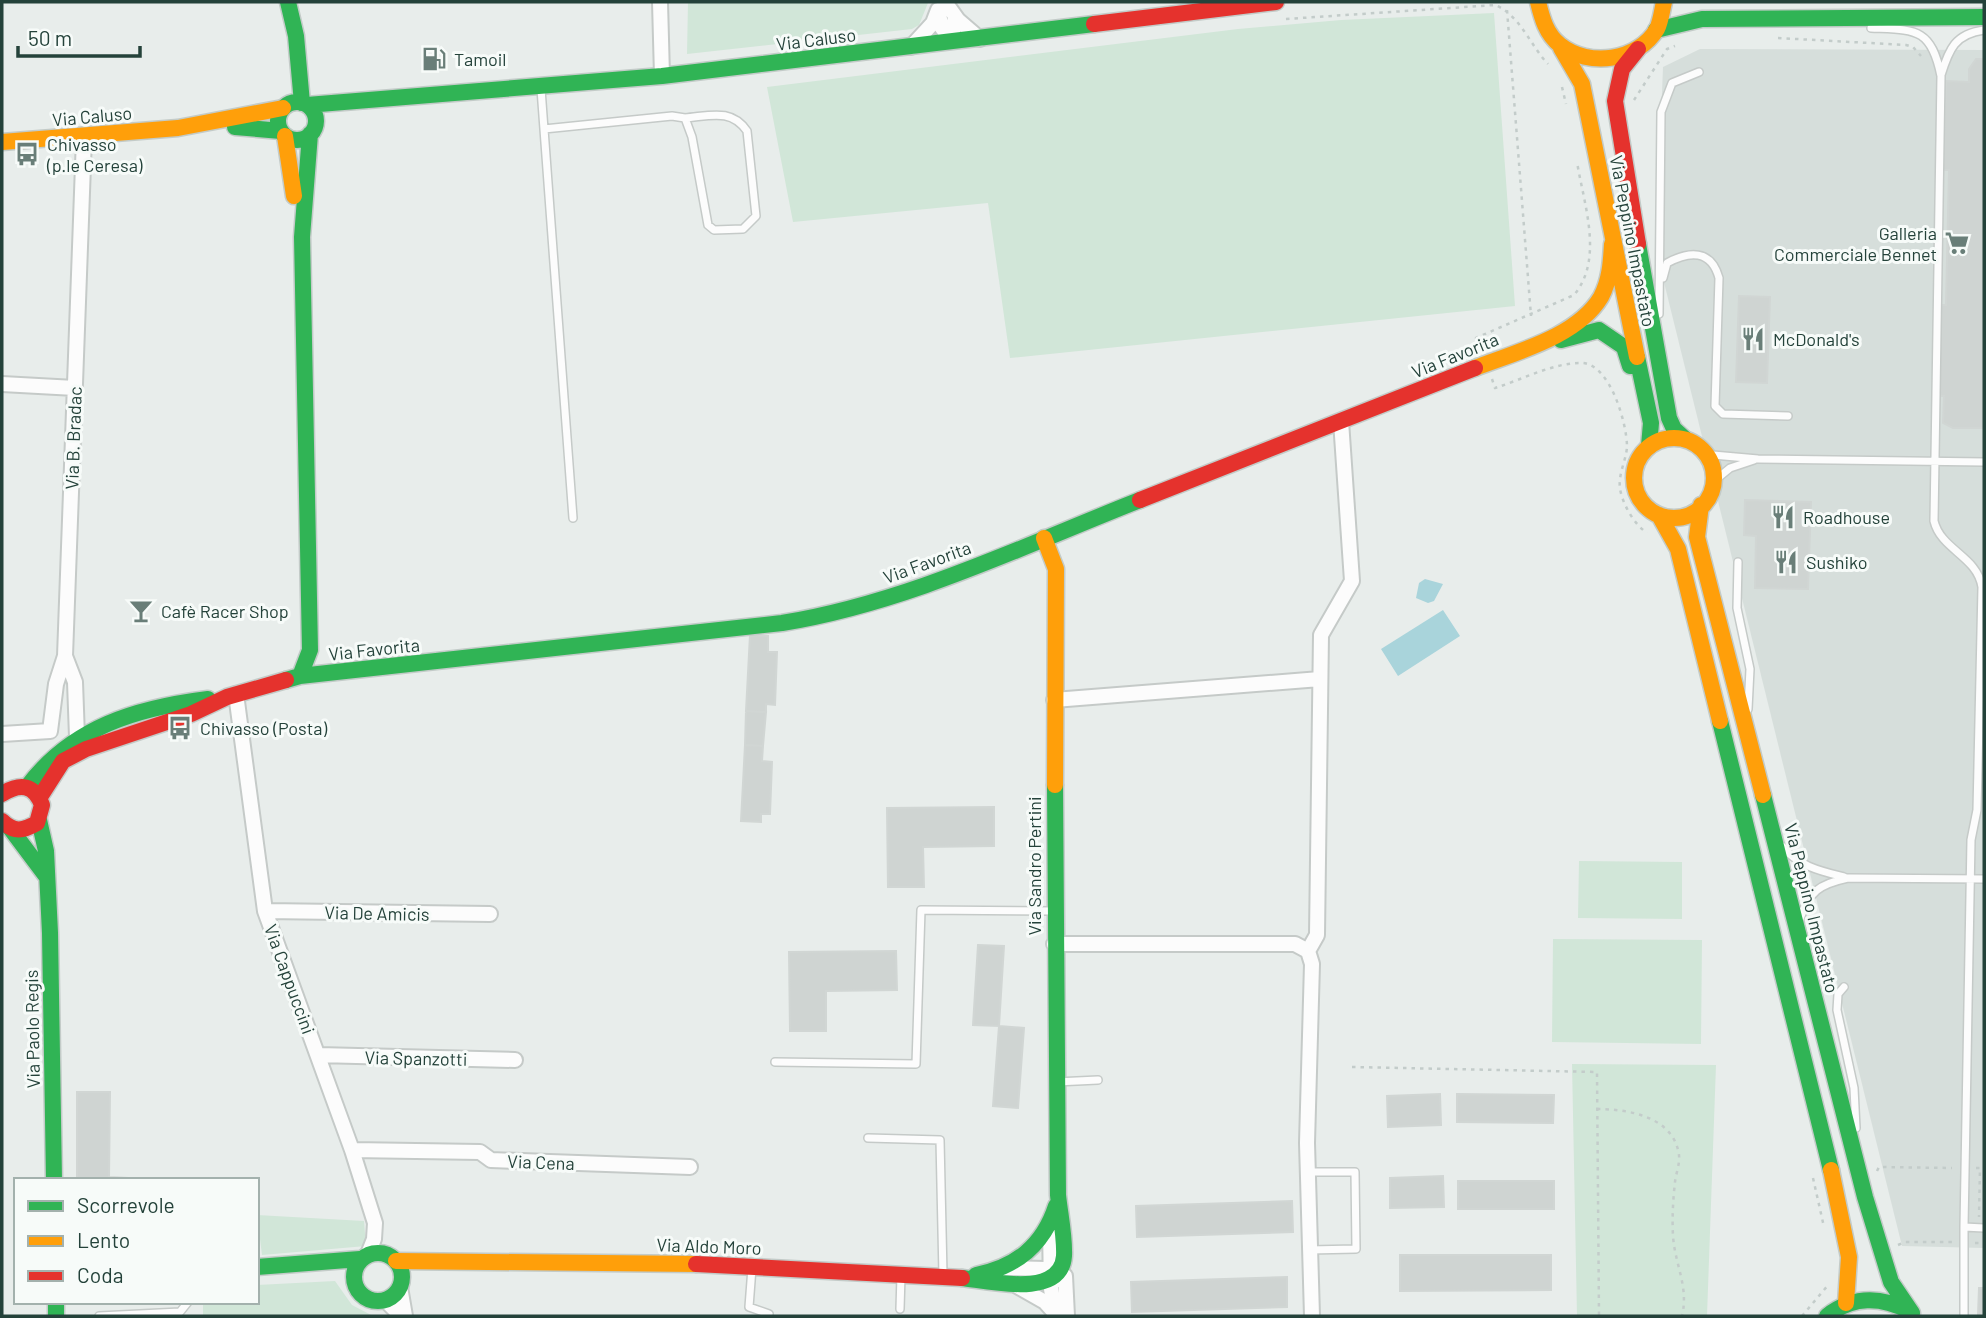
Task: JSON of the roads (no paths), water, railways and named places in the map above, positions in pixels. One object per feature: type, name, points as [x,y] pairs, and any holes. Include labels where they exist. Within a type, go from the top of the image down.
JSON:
[{"type":"street","points":[[288,2],[296,36],[305,104],[314,113],[302,237],[310,650],[300,676]]},
{"type":"street","points":[[660,2],[662,76]]},
{"type":"street","name":"Via Caluso","points":[[305,104],[359,103],[662,76],[1276,2]]},
{"type":"street","points":[[1538,2],[1542,21]]},
{"type":"street","points":[[1664,2],[1656,30],[1702,19],[1984,17]]},
{"type":"street","points":[[940,5],[980,39]]},
{"type":"street","points":[[940,5],[942,28],[952,41]]},
{"type":"street","points":[[911,47],[933,23],[940,5]]},
{"type":"street","points":[[1513,6],[1542,21]]},
{"type":"street","points":[[952,41],[955,16]]},
{"type":"street","name":"Via Peppino Impastato","points":[[1542,21],[1562,48],[1582,85],[1612,244],[1651,423],[1644,452]]},
{"type":"street","name":"Via Peppino Impastato","points":[[1656,30],[1620,71],[1614,94],[1669,418],[1674,429],[1685,439]]},
{"type":"street","points":[[1562,48],[1591,60],[1610,61],[1639,49]]},
{"type":"street","points":[[302,237],[278,119],[283,108],[292,103],[305,104]]},
{"type":"street","name":"Via Caluso","points":[[312,131],[359,103]]},
{"type":"street","name":"Via Caluso","points":[[2,142],[84,138],[185,126],[283,108]]},
{"type":"street","name":"Via Caluso","points":[[185,126],[260,127],[283,134]]},
{"type":"street","points":[[283,134],[295,140],[312,131]]},
{"type":"street","name":"Via B. Bradac","points":[[77,737],[75,682],[65,656],[84,138]]},
{"type":"street","name":"Via Favorita","points":[[231,695],[300,676],[527,652],[838,614],[1044,538],[1533,345],[1578,321],[1591,310],[1606,289],[1612,271],[1612,244]]},
{"type":"street","name":"Via Favorita","points":[[1533,345],[1599,330],[1624,348],[1644,430],[1644,452]]},
{"type":"street","points":[[2,384],[75,388]]},
{"type":"street","points":[[1308,951],[1317,935],[1321,635],[1352,581],[1341,421]]},
{"type":"street","points":[[1672,438],[1685,439],[1702,450],[1712,465],[1711,491],[1701,506],[1684,516],[1659,515],[1647,508],[1634,484],[1634,470],[1644,452],[1672,438]]},
{"type":"street","name":"Via Peppino Impastato","points":[[1701,506],[1697,537],[1858,1171],[1891,1282],[1913,1315]]},
{"type":"street","points":[[1659,515],[1678,549],[1839,1204],[1849,1257],[1846,1303]]},
{"type":"street","name":"Via Sandro Pertini","points":[[1044,538],[1056,569],[1054,944],[1058,1195]]},
{"type":"street","points":[[2,734],[50,731],[56,684],[65,656]]},
{"type":"street","points":[[1054,700],[1320,679]]},
{"type":"street","points":[[27,786],[37,770],[89,729],[174,703],[231,695]]},
{"type":"street","points":[[2,794],[13,787],[27,786],[40,797],[64,761],[75,755],[191,714],[231,695]]},
{"type":"street","name":"Via Cappuccini","points":[[231,695],[265,911],[352,1150],[375,1223],[374,1239],[364,1257]]},
{"type":"street","name":"Via Paolo Regis","points":[[40,797],[42,812],[38,820],[46,851],[54,1178]]},
{"type":"street","points":[[6,825],[29,829],[38,820]]},
{"type":"street","points":[[6,825],[35,858],[46,877]]},
{"type":"street","name":"Via De Amicis","points":[[265,911],[490,914]]},
{"type":"street","points":[[1054,944],[1295,944],[1308,951],[1312,964],[1307,1172],[1312,1316]]},
{"type":"street","name":"Via Spanzotti","points":[[318,1055],[515,1060]]},
{"type":"street","name":"Via Cena","points":[[352,1150],[480,1152],[491,1160],[690,1167]]},
{"type":"street","points":[[1058,1195],[1050,1226],[1060,1315]]},
{"type":"street","points":[[1055,1277],[1063,1258],[1058,1195]]},
{"type":"street","points":[[1003,1268],[1030,1252],[1050,1226]]},
{"type":"street","points":[[259,1267],[383,1253],[396,1261],[403,1316]]},
{"type":"street","points":[[354,1282],[353,1274],[364,1257]]},
{"type":"street","name":"Via Aldo Moro","points":[[396,1261],[559,1260],[752,1267],[943,1276],[1012,1284],[1039,1284],[1055,1277]]},
{"type":"street","name":"Via Aldo Moro","points":[[400,1285],[430,1267],[455,1261]]},
{"type":"street","points":[[302,1264],[330,1267],[344,1273],[354,1282],[362,1296],[369,1300],[385,1300],[403,1316]]},
{"type":"street","points":[[961,1278],[1003,1268],[1033,1267],[1055,1277]]},
{"type":"street","points":[[1012,1284],[1032,1293],[1060,1315]]},
{"type":"street","points":[[385,1300],[400,1285]]},
{"type":"street","points":[[1828,1316],[1846,1303],[1881,1299],[1913,1315]]},
{"type":"lane","points":[[1790,19],[1844,27],[1907,29],[1923,34],[1932,44],[1941,76],[1934,462],[1937,533],[1976,568],[1982,587],[1977,810],[1971,840],[1970,878],[1964,1316]]},
{"type":"lane","points":[[1941,76],[1954,42],[1972,32],[1984,30]]},
{"type":"lane","points":[[1656,353],[1660,289],[1661,112],[1672,82],[1699,72]]},
{"type":"lane","points":[[541,85],[573,518]]},
{"type":"lane","points":[[544,129],[672,116],[685,118],[725,114],[739,120],[747,131],[755,216],[744,229],[714,230],[708,225],[692,137],[685,118]]},
{"type":"lane","points":[[1660,289],[1667,263],[1683,254],[1696,253],[1708,258],[1716,267],[1719,278],[1715,405],[1723,414],[1788,416]]},
{"type":"lane","points":[[1702,450],[1713,455],[1758,458],[1984,462]]},
{"type":"lane","points":[[1713,482],[1730,468],[1758,458]]},
{"type":"lane","points":[[1738,562],[1737,608],[1750,669],[1748,730]]},
{"type":"lane","points":[[1774,836],[1792,858],[1820,871],[1848,878],[1984,879]]},
{"type":"lane","points":[[1797,929],[1810,894],[1818,887],[1848,878]]},
{"type":"lane","points":[[775,1062],[916,1064],[921,910],[1054,911]]},
{"type":"lane","points":[[1844,988],[1838,994],[1838,1010],[1854,1088],[1858,1171]]},
{"type":"lane","points":[[1056,1082],[1098,1080]]},
{"type":"lane","points":[[868,1138],[940,1140],[943,1276]]},
{"type":"lane","points":[[1307,1172],[1355,1172],[1356,1250],[1309,1250]]},
{"type":"lane","points":[[1964,1227],[1982,1228]]},
{"type":"lane","points":[[752,1267],[749,1307],[769,1314]]},
{"type":"lane","points":[[900,1309],[901,1274]]},
{"type":"lane","points":[[99,1316],[180,1312],[187,1304]]},
{"type":"water","points":[[1425,579],[1443,584],[1434,601],[1428,603],[1416,598],[1419,583]]},
{"type":"water","points":[[1443,610],[1460,636],[1398,676],[1381,649]]},
{"type":"place","name":"Tamoil","points":[[434,59]]},
{"type":"place","name":"Chivasso (p.le Ceresa)","points":[[27,154]]},
{"type":"place","name":"Galleria Commerciale Bennet","points":[[1957,243]]},
{"type":"place","name":"McDonald's","points":[[1753,339]]},
{"type":"place","name":"Roadhouse","points":[[1783,517]]},
{"type":"place","name":"Sushiko","points":[[1786,562]]},
{"type":"place","name":"Cafè Racer Shop","points":[[141,611]]},
{"type":"place","name":"Chivasso (Posta)","points":[[180,728]]}]
